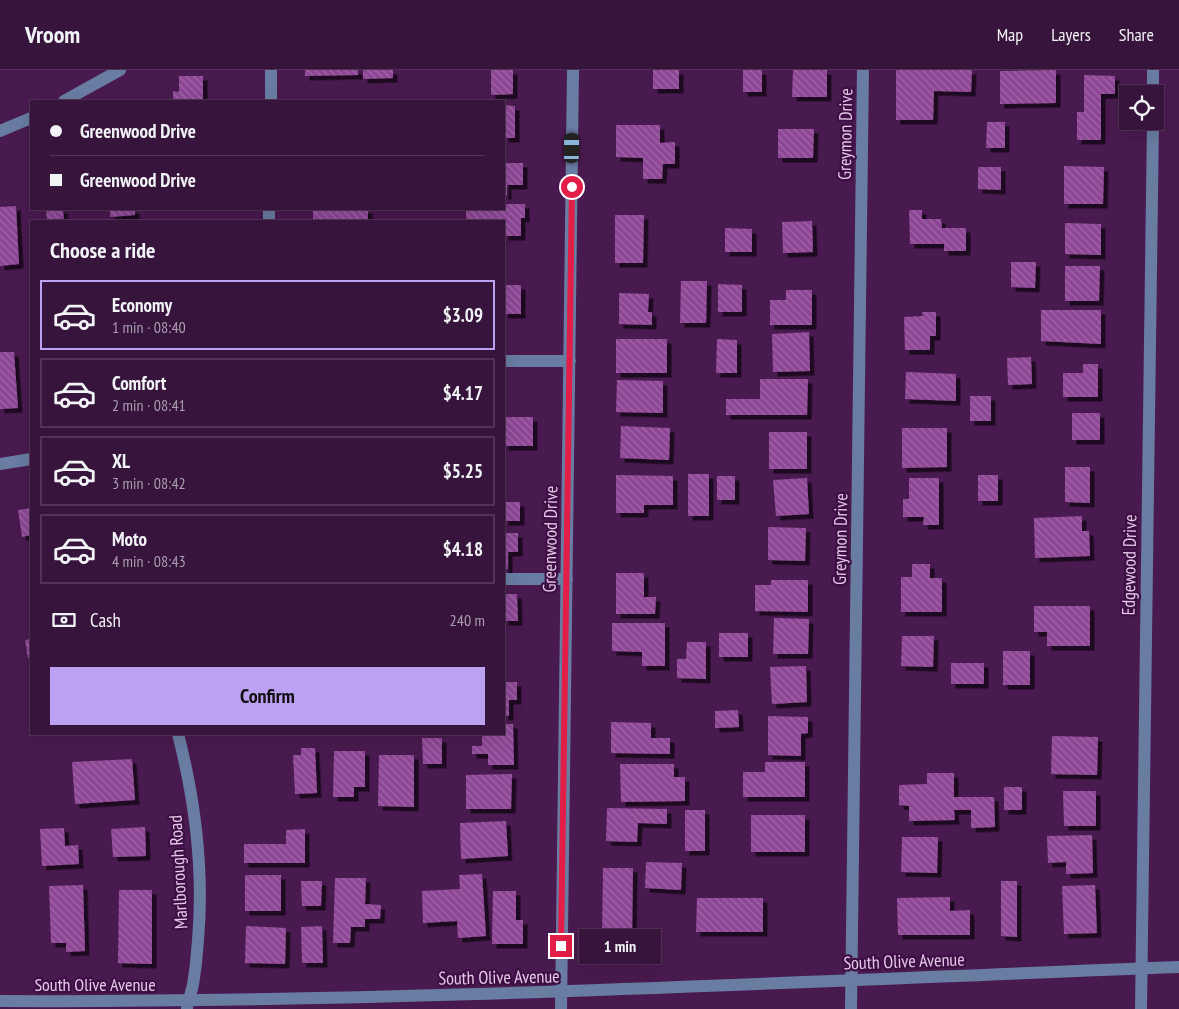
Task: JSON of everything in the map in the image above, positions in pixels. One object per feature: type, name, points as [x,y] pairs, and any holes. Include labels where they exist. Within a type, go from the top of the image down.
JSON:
[{"type":"street","points":[[66,100],[120,70]]},
{"type":"street","points":[[270,100],[271,70]]},
{"type":"street","name":"Greenwood Drive","points":[[561,1009],[574,70]]},
{"type":"street","name":"Greymon Drive","points":[[851,1009],[863,70]]},
{"type":"street","points":[[1153,70],[1153,85]]},
{"type":"street","points":[[0,130],[30,118]]},
{"type":"street","name":"Edgewood Drive","points":[[1141,1009],[1152,130]]},
{"type":"street","points":[[505,361],[570,362]]},
{"type":"street","points":[[0,464],[30,459]]},
{"type":"street","points":[[505,579],[567,579]]},
{"type":"street","name":"Marlborough Road","points":[[178,735],[186,766],[195,824],[200,882],[194,979],[188,1006]]},
{"type":"street","name":"South Olive Avenue","points":[[0,1001],[188,1006],[561,993],[1179,967]]},
{"type":"building","points":[[305,70],[358,70],[358,75],[305,76]]},
{"type":"building","points":[[363,70],[393,70],[393,78],[363,79]]},
{"type":"building","points":[[491,70],[513,70],[513,94],[491,95]]},
{"type":"building","points":[[653,70],[679,70],[679,89],[653,89]]},
{"type":"building","points":[[743,70],[762,70],[762,92],[743,92]]},
{"type":"building","points":[[793,70],[827,70],[827,97],[792,97]]},
{"type":"building","points":[[896,70],[972,70],[971,92],[934,91],[933,120],[896,120]]},
{"type":"building","points":[[1056,70],[1056,103],[1000,104],[1000,71]]},
{"type":"building","points":[[1084,75],[1115,76],[1115,94],[1101,94],[1101,140],[1077,140],[1077,112],[1084,112]]},
{"type":"building","points":[[179,76],[203,76],[203,100],[173,100],[173,91],[179,92]]},
{"type":"building","points":[[505,105],[515,106],[515,138],[505,138]]},
{"type":"building","points":[[987,122],[1005,122],[1005,148],[986,148]]},
{"type":"building","points":[[616,125],[660,125],[660,143],[675,142],[675,164],[663,164],[662,179],[643,179],[643,158],[616,157]]},
{"type":"building","points":[[778,129],[814,129],[813,158],[778,158]]},
{"type":"building","points":[[505,163],[523,163],[523,185],[507,185],[507,195],[505,195]]},
{"type":"building","points":[[1064,166],[1104,167],[1103,204],[1064,204]]},
{"type":"building","points":[[978,167],[1001,167],[1001,190],[978,189]]},
{"type":"building","points":[[505,204],[525,204],[525,218],[521,218],[521,236],[505,236],[505,220],[466,220],[466,210],[505,210]]},
{"type":"building","points":[[16,206],[19,264],[0,266],[0,207]]},
{"type":"building","points":[[46,210],[63,210],[64,220],[47,220]]},
{"type":"building","points":[[110,210],[135,210],[135,215],[110,217]]},
{"type":"building","points":[[313,210],[368,210],[368,220],[313,220]]},
{"type":"building","points":[[909,210],[922,210],[922,219],[941,219],[942,228],[966,228],[966,251],[944,251],[944,244],[910,244]]},
{"type":"building","points":[[615,215],[644,215],[643,263],[615,263]]},
{"type":"building","points":[[812,221],[813,252],[783,253],[782,222]]},
{"type":"building","points":[[1065,223],[1101,224],[1101,255],[1065,254]]},
{"type":"building","points":[[725,228],[752,229],[752,252],[725,252]]},
{"type":"building","points":[[1011,262],[1036,262],[1035,288],[1011,287]]},
{"type":"building","points":[[1065,266],[1100,266],[1099,301],[1065,301]]},
{"type":"building","points":[[681,281],[707,281],[706,323],[680,323]]},
{"type":"building","points":[[718,284],[742,285],[742,312],[718,312]]},
{"type":"building","points":[[505,285],[521,285],[521,314],[505,314]]},
{"type":"building","points":[[786,290],[812,290],[812,325],[770,325],[770,300],[786,300]]},
{"type":"building","points":[[619,293],[649,294],[648,312],[652,312],[652,325],[619,324]]},
{"type":"building","points":[[1041,310],[1101,310],[1101,344],[1041,341]]},
{"type":"building","points":[[922,312],[936,312],[936,336],[930,336],[930,350],[905,350],[904,317],[923,316]]},
{"type":"building","points":[[809,332],[810,371],[773,372],[772,334]]},
{"type":"building","points":[[616,339],[667,339],[667,373],[616,373]]},
{"type":"building","points":[[717,339],[737,340],[737,373],[716,373]]},
{"type":"building","points":[[0,352],[14,352],[18,408],[0,409]]},
{"type":"building","points":[[1031,357],[1032,384],[1008,385],[1007,358]]},
{"type":"building","points":[[1083,364],[1098,364],[1098,397],[1063,397],[1063,373],[1083,373]]},
{"type":"building","points":[[906,372],[956,374],[956,401],[905,399]]},
{"type":"building","points":[[760,379],[808,379],[807,415],[726,415],[726,399],[760,399]]},
{"type":"building","points":[[617,380],[663,381],[663,413],[616,412]]},
{"type":"building","points":[[970,396],[991,396],[991,421],[970,421]]},
{"type":"building","points":[[1072,413],[1100,413],[1100,440],[1072,440]]},
{"type":"building","points":[[505,417],[533,417],[533,446],[505,446]]},
{"type":"building","points":[[621,426],[670,428],[669,460],[620,458]]},
{"type":"building","points":[[902,428],[947,428],[947,467],[902,468]]},
{"type":"building","points":[[769,432],[807,432],[807,469],[769,469]]},
{"type":"building","points":[[1065,467],[1090,467],[1090,503],[1065,502]]},
{"type":"building","points":[[688,474],[709,474],[709,516],[688,516]]},
{"type":"building","points":[[616,475],[673,476],[673,505],[644,505],[644,513],[616,513]]},
{"type":"building","points":[[978,475],[998,475],[998,501],[978,501]]},
{"type":"building","points":[[717,476],[735,476],[735,500],[717,500]]},
{"type":"building","points":[[807,478],[809,514],[776,516],[773,480]]},
{"type":"building","points":[[909,478],[939,478],[939,525],[923,525],[924,517],[903,517],[903,499],[909,499]]},
{"type":"building","points":[[505,502],[520,502],[520,521],[505,521]]},
{"type":"building","points":[[30,508],[30,535],[22,537],[18,510]]},
{"type":"building","points":[[1082,516],[1082,531],[1089,531],[1090,556],[1035,558],[1034,518]]},
{"type":"building","points":[[768,527],[806,528],[805,561],[768,560]]},
{"type":"building","points":[[505,533],[518,533],[518,552],[508,552],[508,569],[505,569]]},
{"type":"building","points":[[912,564],[930,564],[930,578],[942,578],[942,612],[901,612],[901,577],[912,577]]},
{"type":"building","points":[[616,573],[644,573],[644,597],[656,597],[655,614],[616,614]]},
{"type":"building","points":[[771,580],[808,580],[808,612],[755,611],[755,585],[771,585]]},
{"type":"building","points":[[505,594],[517,594],[518,621],[505,621]]},
{"type":"building","points":[[1034,606],[1090,606],[1090,646],[1047,646],[1047,632],[1034,632]]},
{"type":"building","points":[[774,618],[809,619],[808,654],[773,654]]},
{"type":"building","points":[[612,623],[665,623],[665,666],[642,666],[642,652],[612,651]]},
{"type":"building","points":[[719,633],[748,633],[748,657],[719,657]]},
{"type":"building","points":[[902,636],[934,636],[933,667],[901,666]]},
{"type":"building","points":[[30,639],[30,658],[28,658],[25,640]]},
{"type":"building","points":[[687,642],[706,642],[706,679],[677,678],[677,659],[686,659]]},
{"type":"building","points":[[1003,651],[1030,651],[1030,685],[1003,685]]},
{"type":"building","points":[[951,663],[984,663],[984,684],[951,684]]},
{"type":"building","points":[[806,666],[807,702],[772,704],[770,667]]},
{"type":"building","points":[[505,682],[517,682],[517,700],[509,700],[509,716],[505,716]]},
{"type":"building","points":[[738,710],[739,727],[715,728],[715,711]]},
{"type":"building","points":[[768,716],[808,717],[808,733],[801,734],[801,756],[768,755]]},
{"type":"building","points":[[611,722],[651,723],[651,738],[670,738],[670,754],[611,753]]},
{"type":"building","points":[[505,724],[513,724],[514,765],[488,765],[488,754],[472,754],[472,746],[482,746],[482,735],[505,735]]},
{"type":"building","points":[[1052,736],[1098,737],[1097,775],[1051,774]]},
{"type":"building","points":[[422,738],[442,738],[442,764],[423,764]]},
{"type":"building","points":[[301,748],[315,748],[317,793],[295,794],[293,755],[301,755]]},
{"type":"building","points":[[334,751],[365,751],[365,787],[354,787],[354,797],[333,797]]},
{"type":"building","points":[[379,755],[414,755],[414,807],[378,806]]},
{"type":"building","points":[[132,759],[135,800],[75,804],[72,762]]},
{"type":"building","points":[[765,762],[805,762],[805,797],[743,797],[743,772],[765,772]]},
{"type":"building","points":[[620,764],[674,764],[674,777],[685,777],[685,801],[621,802]]},
{"type":"building","points":[[927,773],[954,773],[954,797],[994,797],[995,827],[971,828],[971,810],[954,810],[955,820],[909,821],[909,806],[899,805],[899,785],[927,784]]},
{"type":"building","points":[[512,774],[511,809],[466,809],[466,775]]},
{"type":"building","points":[[1004,787],[1022,787],[1022,810],[1004,810]]},
{"type":"building","points":[[1063,791],[1096,791],[1096,826],[1064,826]]},
{"type":"building","points":[[607,808],[667,809],[667,824],[638,823],[637,842],[606,841]]},
{"type":"building","points":[[685,810],[705,810],[705,851],[685,851]]},
{"type":"building","points":[[751,815],[805,815],[805,852],[751,852]]},
{"type":"building","points":[[506,821],[508,856],[461,859],[460,823]]},
{"type":"building","points":[[145,827],[146,856],[113,857],[111,829]]},
{"type":"building","points":[[64,828],[65,846],[78,845],[79,864],[42,866],[40,829]]},
{"type":"building","points":[[305,829],[305,863],[244,863],[244,844],[286,844],[286,830]]},
{"type":"building","points":[[1092,835],[1093,873],[1066,874],[1066,862],[1048,863],[1047,836]]},
{"type":"building","points":[[902,837],[938,837],[937,873],[901,872]]},
{"type":"building","points":[[646,862],[682,863],[681,890],[645,888]]},
{"type":"building","points":[[603,868],[633,868],[632,939],[602,939]]},
{"type":"building","points":[[482,874],[486,936],[458,938],[457,921],[423,923],[422,891],[460,889],[459,875]]},
{"type":"building","points":[[245,875],[281,875],[281,911],[245,911]]},
{"type":"building","points":[[335,878],[366,878],[365,904],[381,905],[380,919],[365,919],[365,927],[351,927],[350,943],[333,943]]},
{"type":"building","points":[[301,881],[322,881],[321,906],[302,906]]},
{"type":"building","points":[[1001,881],[1017,881],[1017,937],[1001,936]]},
{"type":"building","points":[[83,885],[85,951],[66,952],[66,943],[51,943],[49,886]]},
{"type":"building","points":[[1095,885],[1097,933],[1064,934],[1062,886]]},
{"type":"building","points":[[119,890],[152,890],[152,964],[118,963]]},
{"type":"building","points":[[493,891],[516,891],[516,920],[523,920],[523,944],[492,944]]},
{"type":"building","points":[[950,897],[950,911],[970,910],[970,935],[898,935],[897,898]]},
{"type":"building","points":[[697,898],[763,898],[763,932],[696,932]]},
{"type":"building","points":[[246,926],[286,928],[285,964],[245,963]]},
{"type":"building","points":[[322,926],[323,963],[302,963],[301,927]]},
{"type":"route","points":[[561,946],[572,187]]}]
